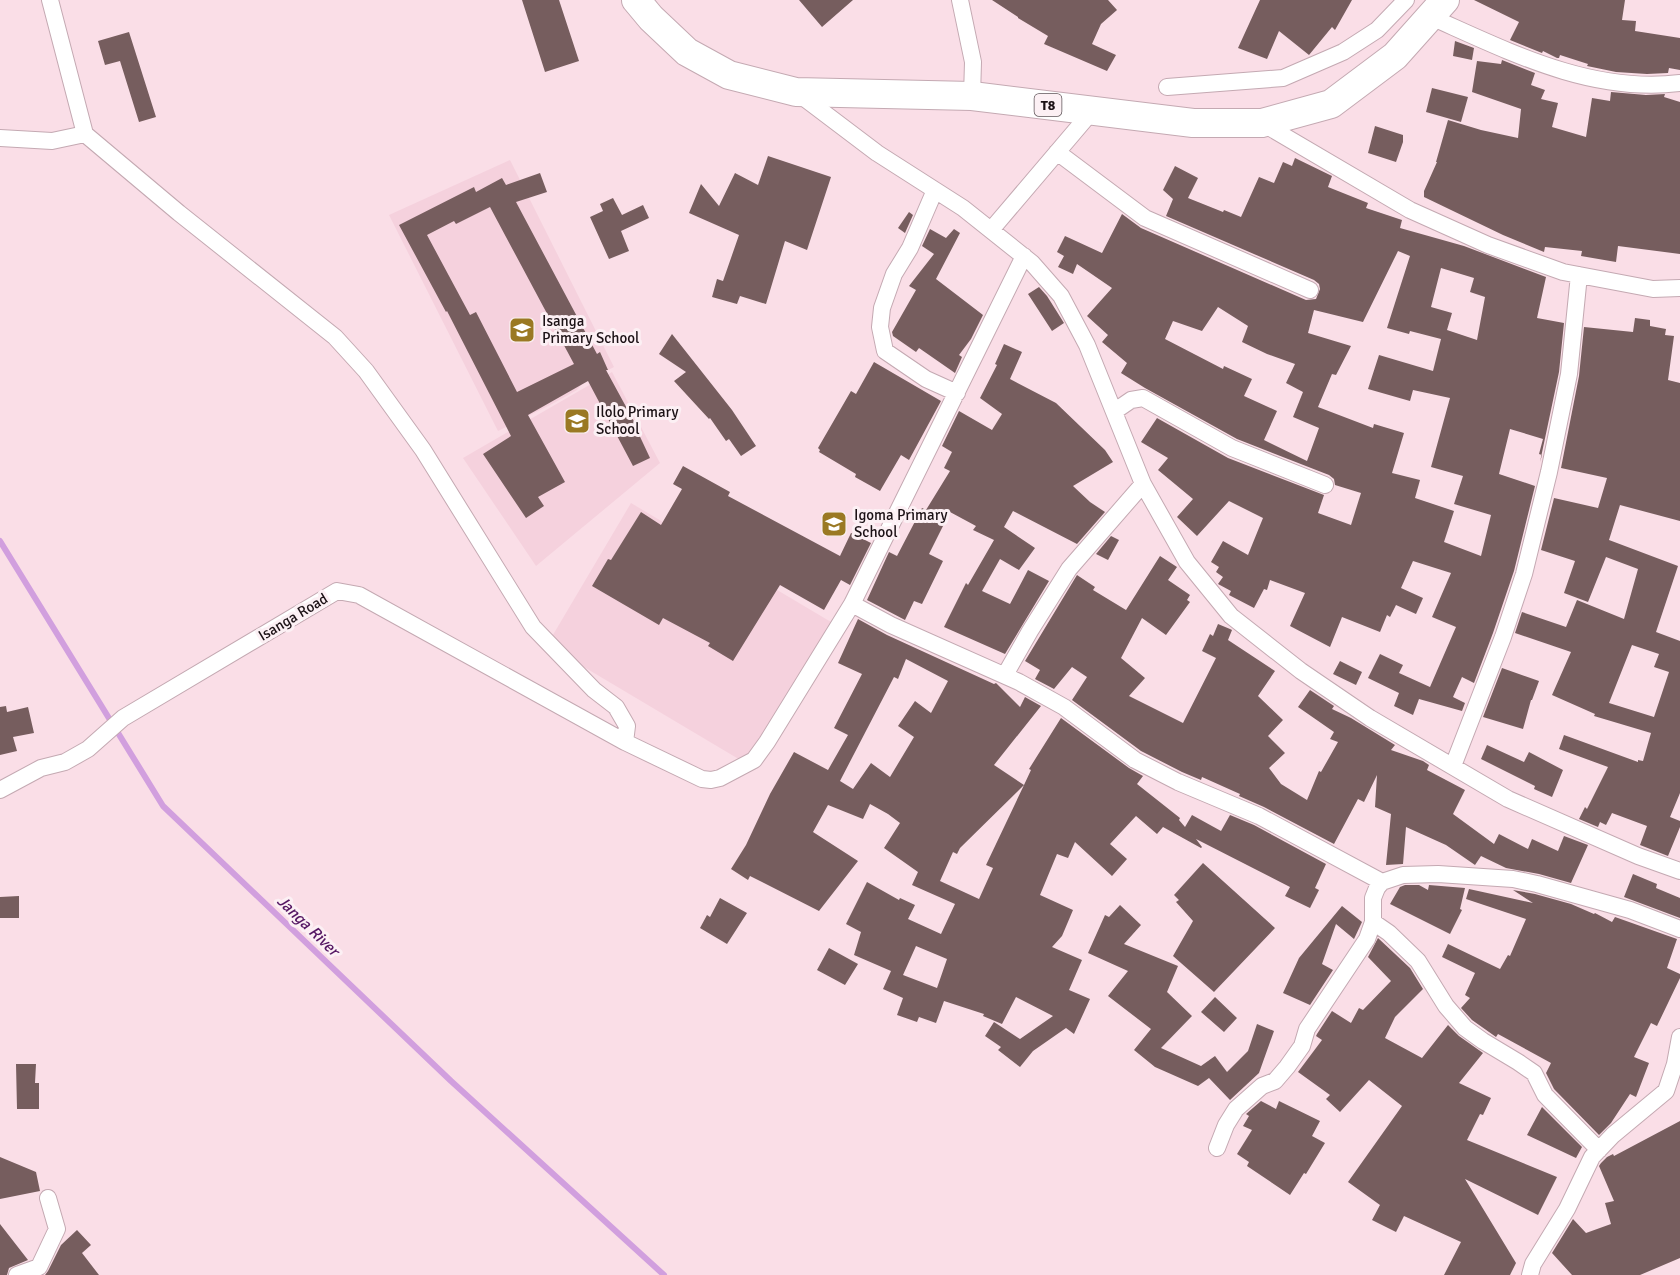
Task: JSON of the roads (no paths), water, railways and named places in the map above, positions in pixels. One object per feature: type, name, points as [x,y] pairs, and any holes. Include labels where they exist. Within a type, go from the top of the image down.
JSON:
[{"type":"highway","name":"T8","points":[[636,0],[651,18],[687,52],[729,75],[796,92],[972,96],[1193,123],[1262,123],[1331,105],[1395,56],[1438,9]]},
{"type":"street","points":[[50,0],[85,134],[179,213],[335,337],[366,371],[423,450],[533,627],[594,690],[616,707],[627,726],[626,742]]},
{"type":"street","points":[[960,0],[973,62],[972,96]]},
{"type":"street","points":[[1167,87],[1283,78],[1343,52],[1377,30],[1406,0]]},
{"type":"street","points":[[1438,9],[1534,62],[1564,72],[1608,82],[1665,85],[1680,83]]},
{"type":"street","points":[[796,92],[877,153],[963,208],[1024,256],[1061,296],[1088,345],[1143,483],[1186,562],[1231,616],[1301,671],[1370,718],[1508,799],[1638,856],[1680,871]]},
{"type":"street","points":[[991,230],[1092,110]]},
{"type":"street","points":[[1262,123],[1410,210],[1488,245],[1563,272],[1653,289],[1680,288]]},
{"type":"street","points":[[0,138],[52,141],[85,134]]},
{"type":"street","points":[[1057,152],[1145,218],[1311,291]]},
{"type":"street","points":[[936,190],[910,248],[894,274],[882,308],[880,327],[885,351],[926,379],[957,393]]},
{"type":"street","name":"Isanga Road","points":[[0,790],[41,768],[65,762],[88,749],[123,718],[337,591],[359,595],[626,742],[702,778],[711,780],[720,778],[754,760],[852,603],[1024,256]]},
{"type":"street","points":[[1453,766],[1503,637],[1524,574],[1549,472],[1569,374],[1579,275]]},
{"type":"street","points":[[1115,411],[1131,400],[1143,398],[1233,448],[1325,485]]},
{"type":"street","points":[[1005,675],[1069,569],[1143,483]]},
{"type":"street","points":[[852,603],[891,625],[1005,675],[1064,707],[1135,760],[1178,782],[1259,816],[1382,882]]},
{"type":"street","points":[[1217,1148],[1236,1109],[1262,1086],[1275,1081],[1302,1046],[1307,1029],[1367,939],[1373,922],[1373,898],[1382,882],[1402,876],[1438,874],[1513,879],[1630,910],[1680,929]]},
{"type":"street","points":[[1373,922],[1389,933],[1418,961],[1446,1006],[1466,1028],[1534,1073],[1545,1095],[1599,1150]]},
{"type":"street","points":[[1530,1275],[1533,1264],[1567,1209],[1592,1158],[1613,1135],[1673,1089],[1680,1037]]},
{"type":"street","points":[[17,1275],[39,1267],[53,1239],[57,1229],[48,1198]]},
{"type":"waterway","name":"Janga River","points":[[0,541],[163,806],[451,1081],[664,1275]]},
{"type":"place","name":"Isanga Primary School","points":[[522,330]]},
{"type":"place","name":"Ilolo Primary School","points":[[577,421]]},
{"type":"place","name":"Igoma Primary School","points":[[834,524]]}]
